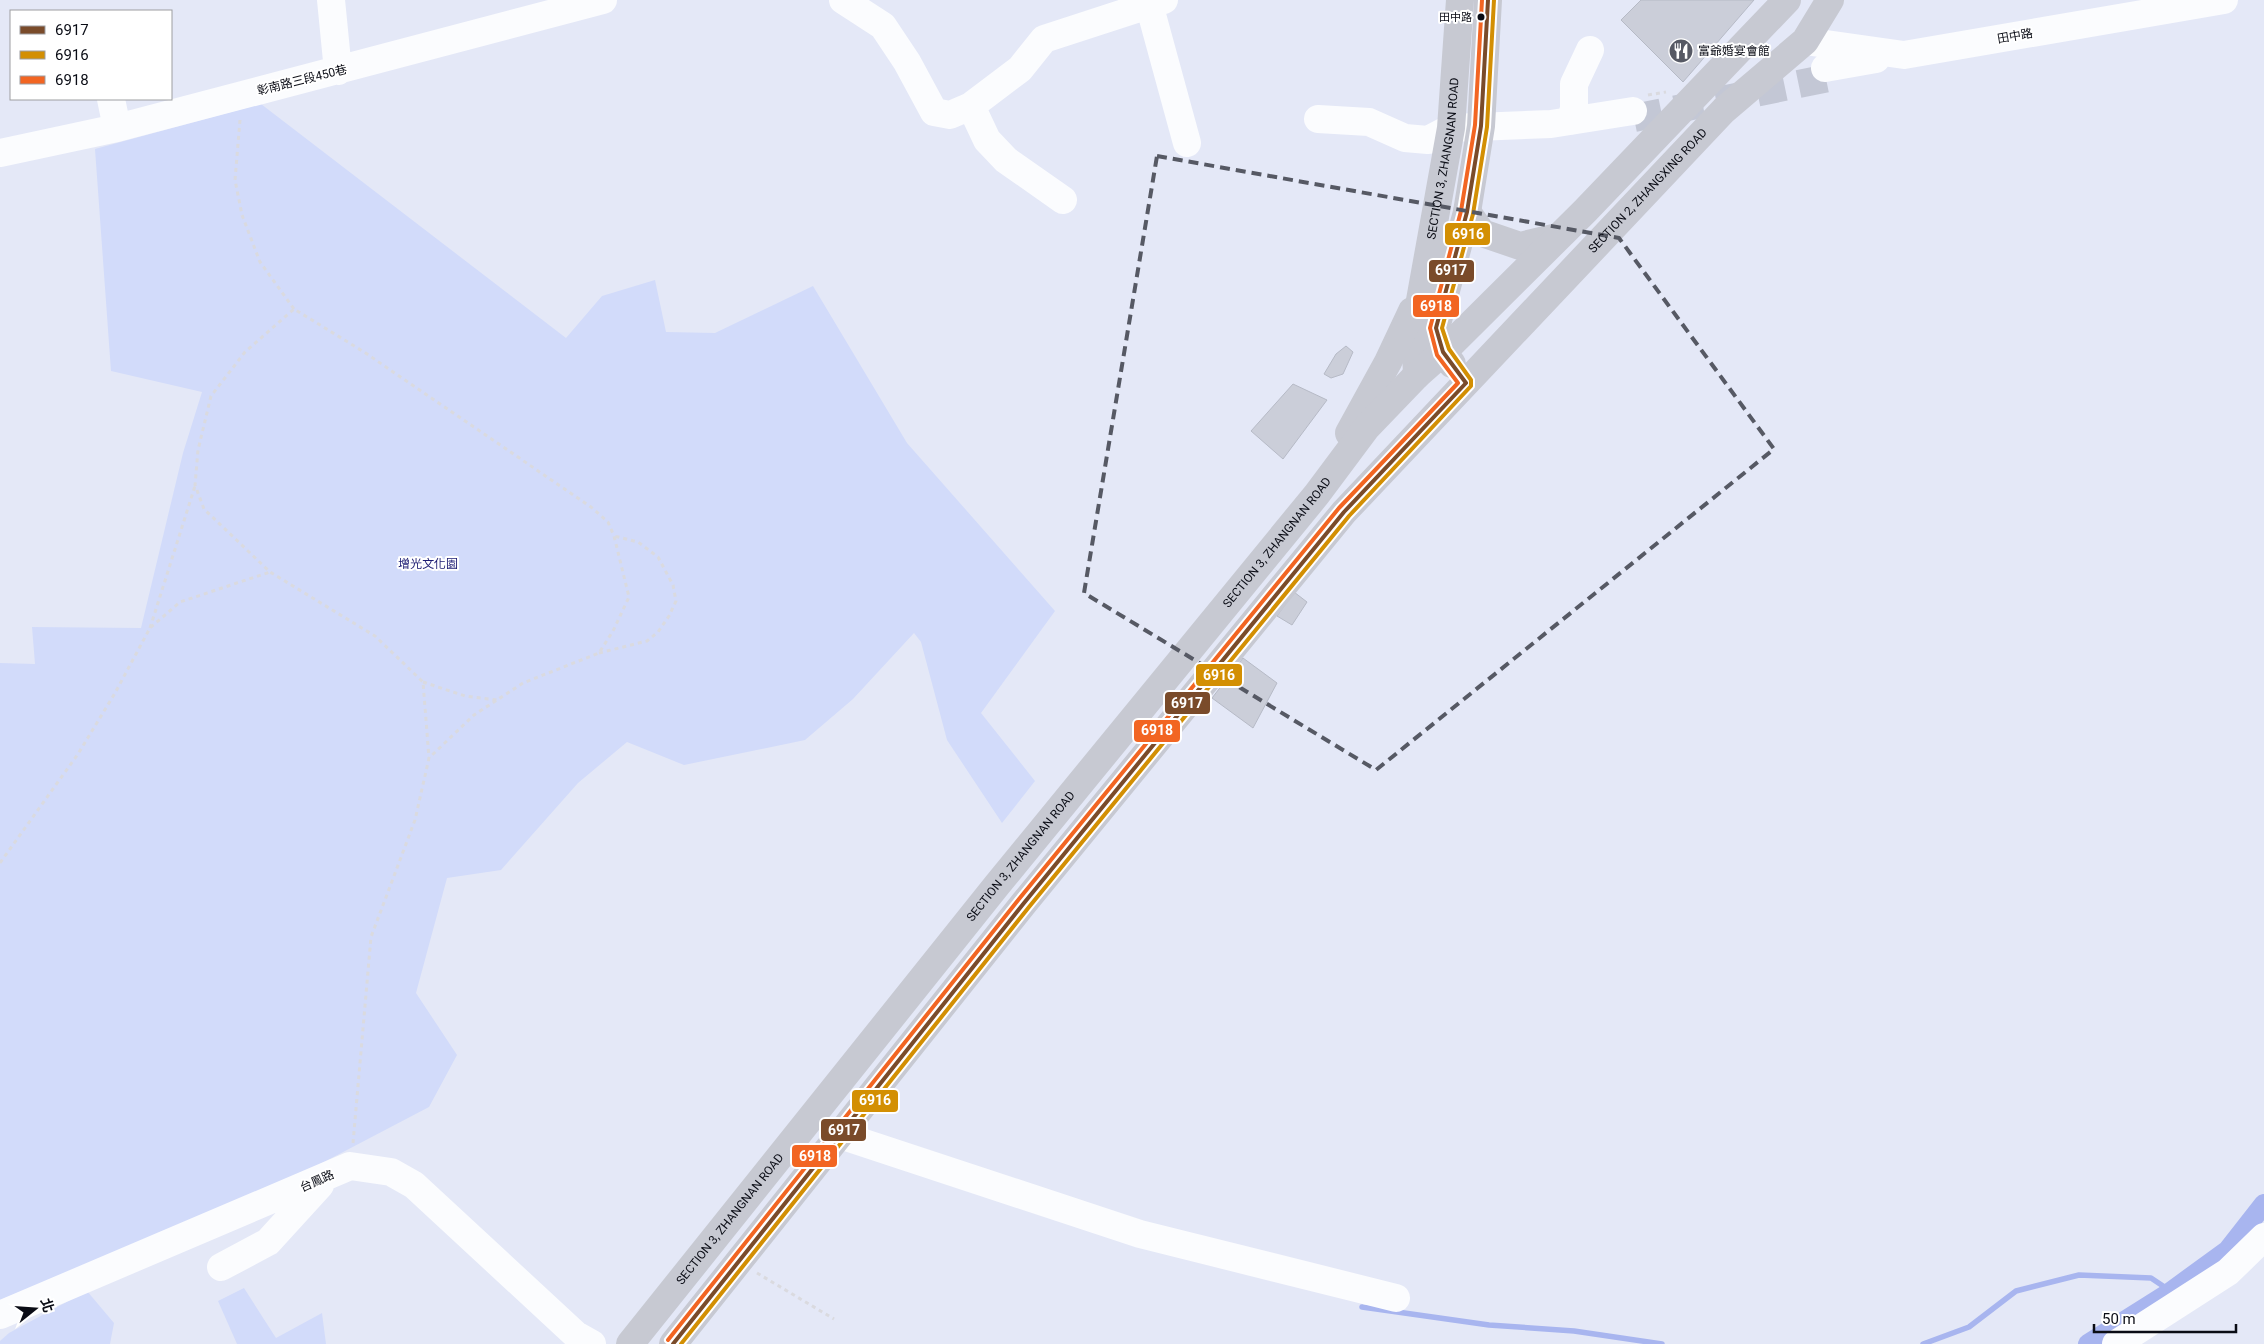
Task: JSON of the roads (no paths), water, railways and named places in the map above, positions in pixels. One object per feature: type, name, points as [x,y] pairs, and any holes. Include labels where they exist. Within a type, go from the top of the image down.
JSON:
[{"type":"main road","name":"SECTION 3, ZHANGNAN ROAD","points":[[630,1344],[1004,877],[1317,494],[1367,427],[1417,375],[1415,328],[1451,128],[1460,0]]},
{"type":"main road","points":[[1466,383],[1443,352],[1436,328],[1467,212],[1481,126],[1488,0]]},
{"type":"main road","points":[[1417,375],[1443,352],[1585,211],[1787,0]]},
{"type":"main road","name":"SECTION 2, ZHANGXING ROAD","points":[[1466,383],[1724,110],[1805,40],[1830,0]]},
{"type":"main road","points":[[1467,212],[1482,233],[1520,246],[1557,237]]},
{"type":"main road","points":[[1317,494],[1388,362],[1422,289]]},
{"type":"main road","points":[[1417,375],[1466,383]]},
{"type":"main road","points":[[673,1344],[1024,903],[1344,512],[1466,383]]},
{"type":"street","points":[[331,0],[338,71]]},
{"type":"street","name":"彰南路三段450巷","points":[[0,153],[117,128],[338,71],[567,5],[603,0]]},
{"type":"street","points":[[843,0],[883,26],[907,62],[934,112],[950,115],[972,106],[1020,69],[1044,39],[1157,2],[1187,143]]},
{"type":"street","name":"田中路","points":[[1805,40],[1904,55],[2224,0]]},
{"type":"street","points":[[1570,121],[1574,109],[1574,84],[1590,50]]},
{"type":"street","points":[[1826,73],[1904,55]]},
{"type":"street","points":[[111,100],[117,128]]},
{"type":"street","points":[[972,106],[986,140],[1019,170],[1063,200]]},
{"type":"street","points":[[1318,119],[1369,122],[1405,138],[1428,140],[1451,128],[1570,121],[1633,114]]},
{"type":"street","points":[[840,1135],[1140,1234],[1396,1298]]},
{"type":"street","points":[[220,1267],[268,1242],[340,1171]]},
{"type":"street","name":"台鳳路","points":[[0,1315],[340,1171],[391,1172],[414,1185],[576,1335],[592,1344]]},
{"type":"street","points":[[2116,1344],[2228,1272],[2264,1237]]},
{"type":"waterway","points":[[2088,1344],[2169,1293],[2228,1250],[2264,1204]]},
{"type":"waterway","points":[[1923,1344],[1969,1327],[2016,1291],[2079,1275],[2151,1278],[2163,1286],[2169,1293]]},
{"type":"waterway","points":[[1362,1307],[1489,1325],[1574,1331],[1662,1344]]},
{"type":"tunnel","points":[[1634,118],[1828,78]]},
{"type":"place","name":"田中路","points":[[1481,17]]},
{"type":"place","name":"富爺婚宴會館","points":[[1681,51]]},
{"type":"park label","name":"增光文化園","points":[[428,564]]}]
